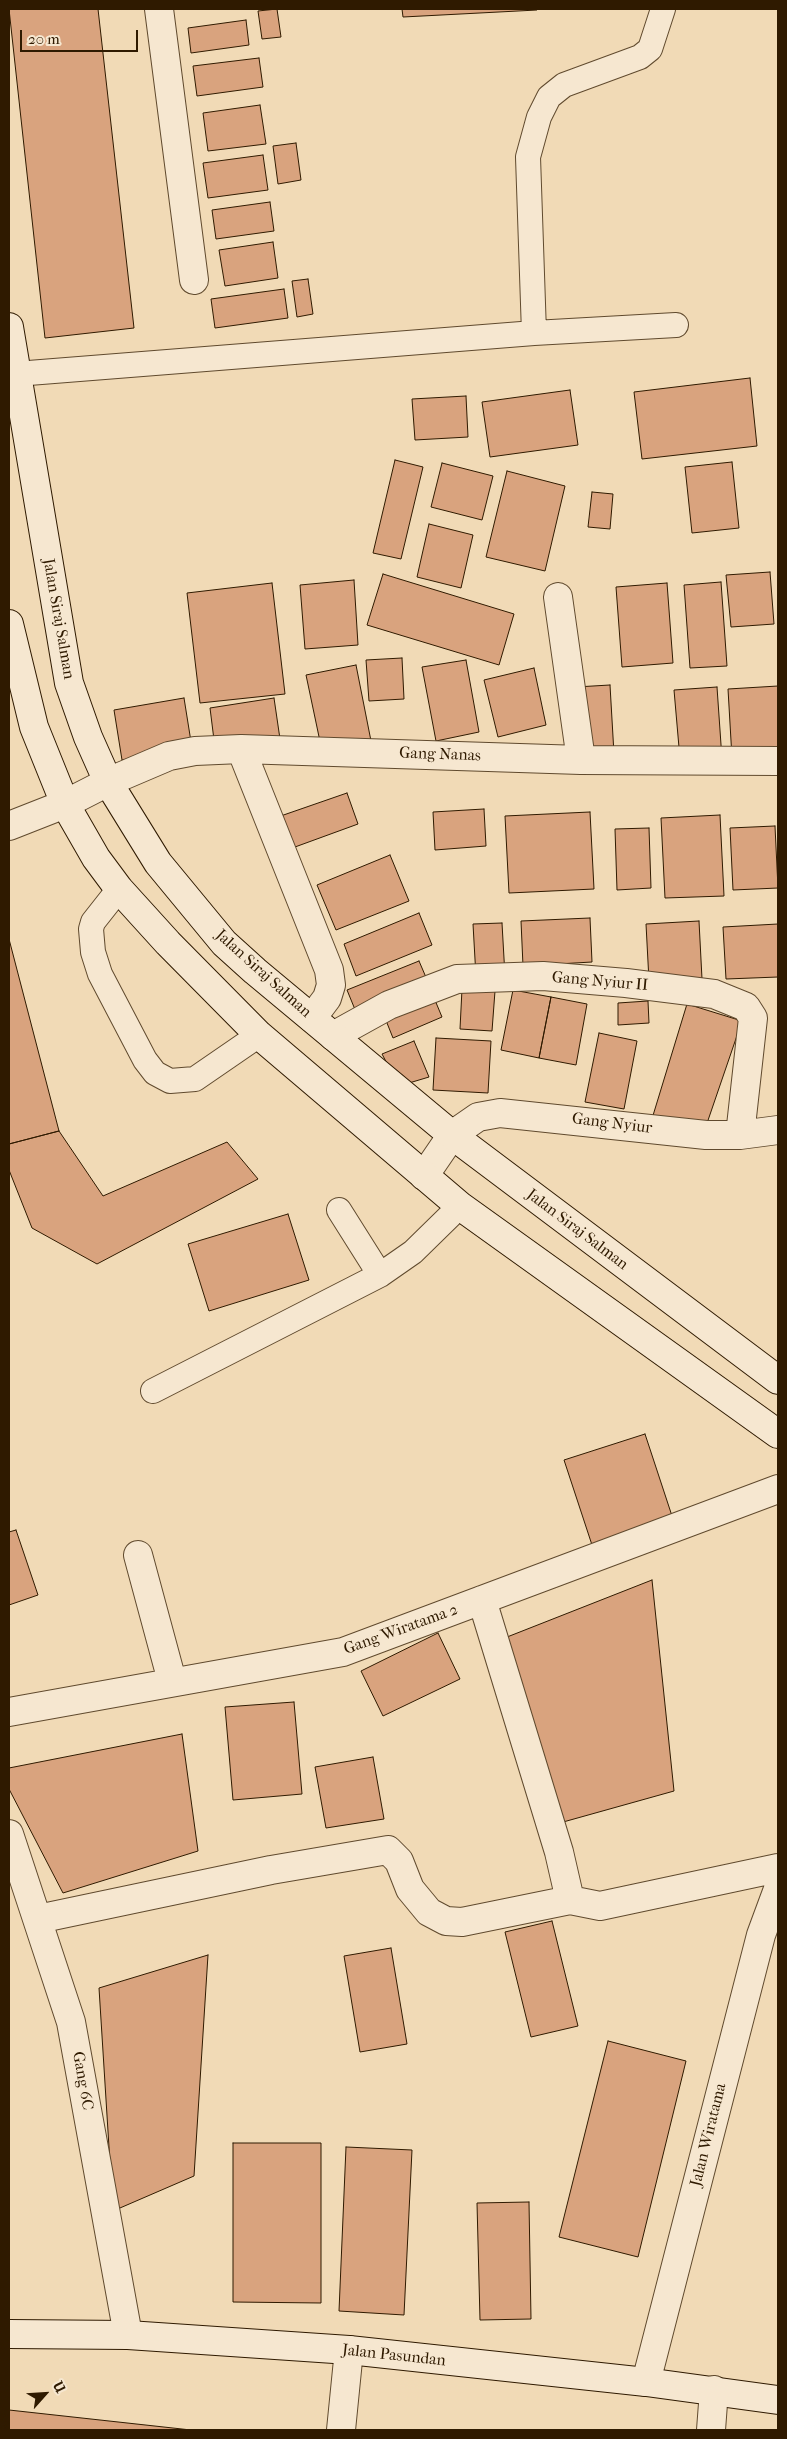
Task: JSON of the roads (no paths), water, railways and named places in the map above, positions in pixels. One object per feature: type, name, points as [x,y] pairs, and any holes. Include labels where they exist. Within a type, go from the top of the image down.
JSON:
[{"type":"street","points":[[159,9],[194,280]]},
{"type":"street","name":"Jalan Siraj Salman","points":[[9,327],[69,683],[88,737],[108,782],[158,863],[191,905],[224,942],[255,971],[452,1135],[778,1380]]},
{"type":"street","points":[[558,598],[581,760]]},
{"type":"street","points":[[9,624],[31,718],[65,804],[96,858],[119,889],[168,943],[259,1034],[460,1206],[778,1434]]},
{"type":"street","points":[[241,749],[329,970],[331,985],[327,998],[312,1018]]},
{"type":"street","name":"Gang Nanas","points":[[9,826],[65,804],[108,782],[168,756],[195,751],[241,749],[581,760],[778,761]]},
{"type":"street","name":"Gang Nyiur II","points":[[333,1036],[390,1005],[457,979],[542,976],[626,983],[714,994],[746,1008],[753,1018],[740,1135]]},
{"type":"street","name":"Gang Nyiur","points":[[452,1135],[478,1117],[500,1113],[706,1135],[740,1135],[778,1130]]},
{"type":"street","points":[[424,1176],[452,1135]]},
{"type":"street","name":"Gang Wiratama 2","points":[[9,1712],[172,1681],[343,1652],[778,1490]]},
{"type":"street","points":[[138,1555],[172,1681]]},
{"type":"street","points":[[482,1600],[559,1852],[570,1900]]},
{"type":"street","name":"Gang 6C","points":[[9,1834],[71,2022],[128,2335]]},
{"type":"street","points":[[38,1919],[271,1870],[388,1850],[399,1861],[410,1889],[429,1912],[446,1922],[462,1922],[570,1900],[600,1906],[778,1868]]},
{"type":"street","name":"Jalan Wiratama","points":[[646,2382],[761,1934],[778,1889]]},
{"type":"street","name":"Jalan Pasundan","points":[[9,2334],[128,2335],[348,2350],[646,2382],[778,2400]]},
{"type":"street","points":[[341,2430],[348,2350]]},
{"type":"street","points":[[711,2430],[714,2390]]},
{"type":"lane","points":[[534,333],[528,157],[539,117],[550,97],[564,85],[640,57],[650,49],[663,9]]},
{"type":"lane","points":[[16,374],[534,333],[676,325]]},
{"type":"lane","points":[[119,889],[93,922],[91,929],[93,952],[100,974],[140,1052],[155,1073],[170,1081],[195,1079],[259,1034]]},
{"type":"lane","points":[[153,1391],[380,1275],[413,1252],[460,1206]]},
{"type":"lane","points":[[339,1210],[380,1275]]}]
